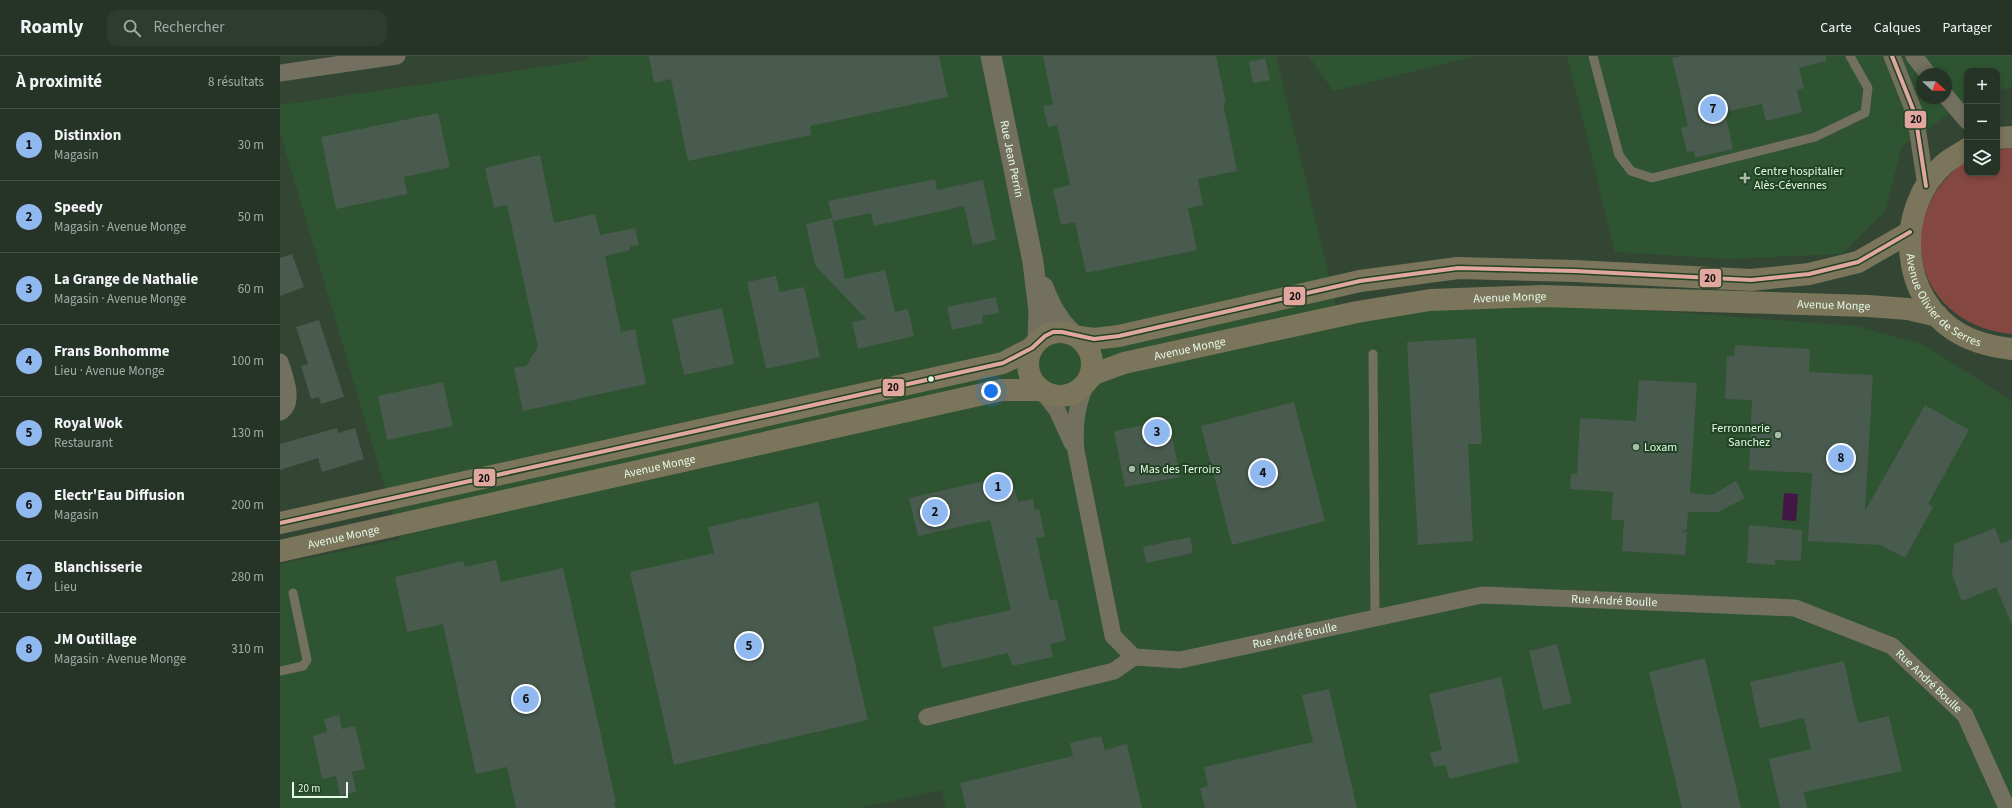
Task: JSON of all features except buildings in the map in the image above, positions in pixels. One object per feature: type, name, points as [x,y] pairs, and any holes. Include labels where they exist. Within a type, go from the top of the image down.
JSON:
[{"type":"main road","points":[[2000,138],[2012,137]]},
{"type":"main road","name":"Avenue Olivier de Serres","points":[[1964,151],[1944,164],[1926,186],[1913,216],[1910,232],[1910,254],[1914,277],[1924,297],[1938,316],[1959,333],[1984,345],[2012,349]]},
{"type":"main road","points":[[280,523],[1003,363],[1035,345],[1053,332],[1094,339],[1119,336],[1360,281],[1458,268],[1575,271],[1751,280],[1809,274],[1858,262],[1910,232]]},
{"type":"main road","name":"Avenue Monge","points":[[1087,382],[1094,374],[1124,363],[1357,312],[1430,300],[1543,296],[1860,305],[1908,309],[1938,316]]},
{"type":"main road","points":[[1035,345],[1028,366],[1034,383],[1042,391],[1054,396],[1065,397],[1076,393],[1087,382],[1093,367],[1092,356],[1087,345],[1075,335]]},
{"type":"main road","name":"Avenue Monge","points":[[280,551],[1001,390],[1042,391]]},
{"type":"street","points":[[280,73],[397,56]]},
{"type":"street","name":"Rue Jean Perrin","points":[[991,56],[1033,262],[1039,311],[1035,345]]},
{"type":"street","points":[[1892,56],[1915,114],[1926,186]]},
{"type":"street","points":[[1914,56],[1923,68]]},
{"type":"street","points":[[1952,103],[1964,117]]},
{"type":"street","name":"Rue Jean Perrin","points":[[1033,262],[1050,306],[1059,322],[1075,335]]},
{"type":"street","points":[[280,362],[289,394],[283,411],[280,412]]},
{"type":"street","points":[[927,717],[1114,671],[1134,657],[1113,636],[1076,451],[1074,424],[1079,399],[1087,382]]},
{"type":"street","points":[[1042,391],[1057,410],[1076,451]]},
{"type":"street","name":"Rue André Boulle","points":[[1134,657],[1180,660],[1482,595],[1795,608],[1892,646],[1965,715],[2007,808]]},
{"type":"lane","points":[[1593,56],[1619,155],[1631,171],[1652,178],[1815,137],[1865,113],[1868,88],[1850,56]]},
{"type":"lane","points":[[1373,354],[1375,618]]},
{"type":"lane","points":[[280,671],[303,666],[307,660],[293,594]]},
{"type":"shaded area","points":[[589,56],[1276,56],[1339,318],[1399,310],[1569,304],[1856,326],[1924,345],[2012,401],[2012,808],[946,808],[942,790],[860,808],[280,808],[280,564],[400,539],[280,132],[280,105],[589,60]]},
{"type":"shaded area","points":[[1309,56],[1476,56],[1333,91]]},
{"type":"shaded area","name":"Centre hospitalier Alès-Cévennes","points":[[1567,56],[2012,56],[2012,87],[2000,90],[2000,68],[1964,68],[1964,104],[1902,146],[1885,211],[1842,254],[1729,259],[1615,252]]},
{"type":"shaded area","points":[[2012,148],[2012,334],[1979,326],[1953,311],[1934,290],[1923,265],[1921,237],[1927,210],[1942,183],[1964,163],[1964,176],[2000,176],[2000,150]]},
{"type":"shaded area","points":[[1784,493],[1798,494],[1796,521],[1782,520]]},
{"type":"transit line","name":"20","points":[[1892,56],[1915,114],[1926,186]]},
{"type":"transit line","name":"20","points":[[280,523],[1003,363],[1032,348],[1045,336],[1053,332],[1062,332],[1094,339],[1119,336],[1360,281],[1458,268],[1575,271],[1751,280],[1809,274],[1858,262],[1910,232]]},
{"type":"place","name":"Blanchisserie","points":[[1713,109]]},
{"type":"place","name":"Centre hospitalier Alès-Cévennes","points":[[1745,178]]},
{"type":"place","name":"La Grange de Nathalie","points":[[1157,432]]},
{"type":"place","name":"Ferronnerie Sanchez","points":[[1778,435]]},
{"type":"place","name":"Loxam","points":[[1636,447]]},
{"type":"place","name":"JM Outillage","points":[[1841,458]]},
{"type":"place","name":"Mas des Terroirs","points":[[1132,469]]},
{"type":"place","name":"Frans Bonhomme","points":[[1263,473]]},
{"type":"place","name":"Distinxion","points":[[998,487]]},
{"type":"place","name":"Speedy","points":[[935,512]]},
{"type":"place","name":"Royal Wok","points":[[749,646]]},
{"type":"place","name":"Electr'Eau Diffusion","points":[[526,699]]}]
